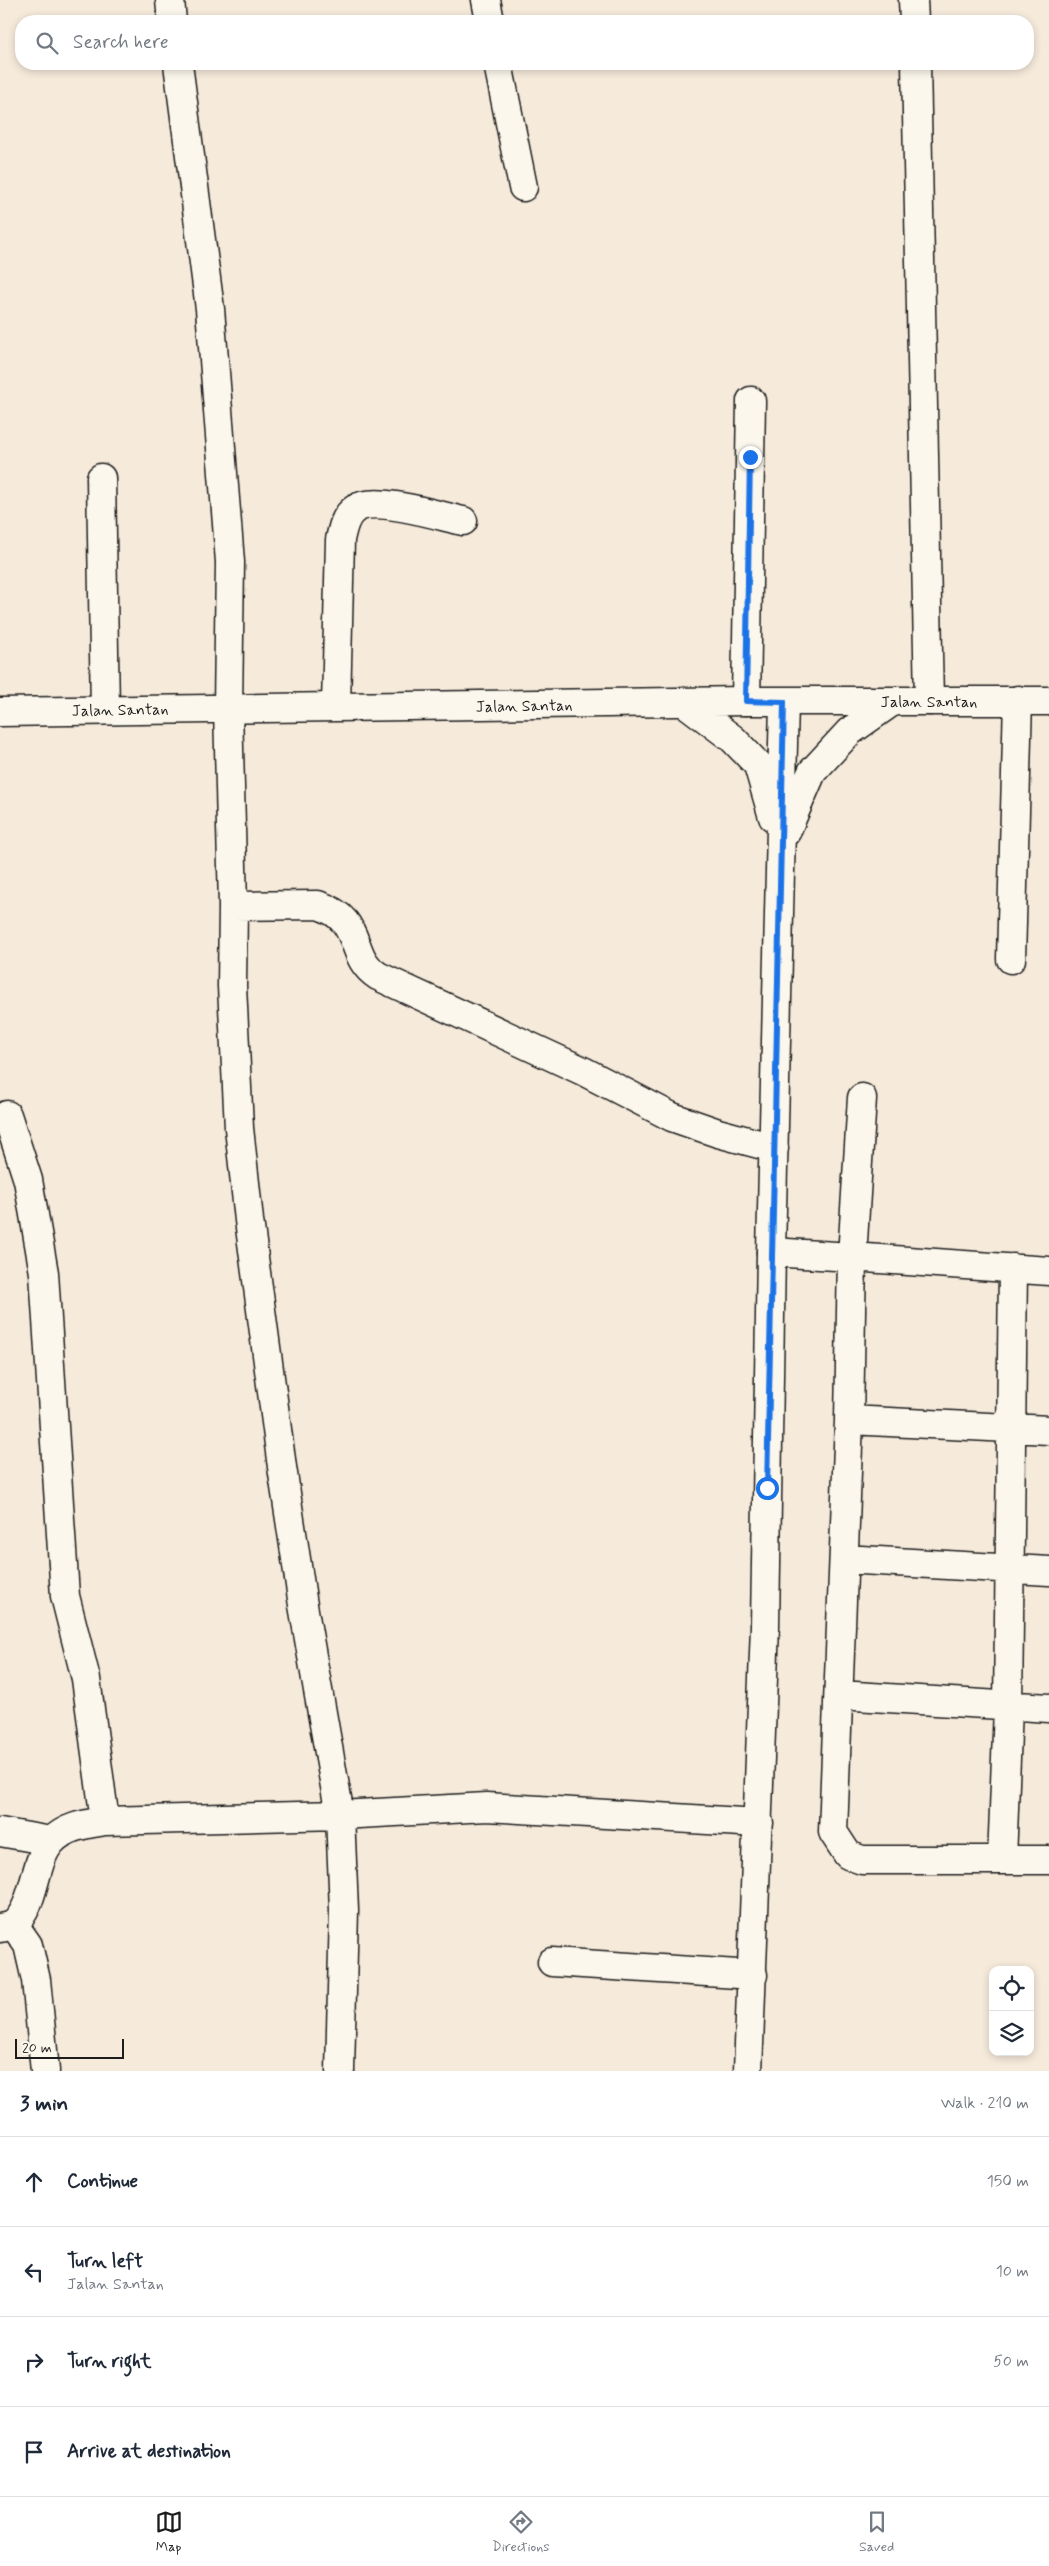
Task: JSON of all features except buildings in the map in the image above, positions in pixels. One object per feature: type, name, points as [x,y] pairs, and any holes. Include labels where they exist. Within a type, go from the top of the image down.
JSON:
[{"type":"street","points":[[170,0],[171,15]]},
{"type":"street","points":[[486,0],[489,15]]},
{"type":"street","points":[[913,0],[914,15]]},
{"type":"street","points":[[179,70],[210,309],[230,562],[228,708],[233,906],[233,1032],[239,1128],[249,1220],[303,1605],[340,1815],[344,1910],[340,2071]]},
{"type":"street","points":[[499,70],[522,187]]},
{"type":"street","points":[[916,70],[929,700]]},
{"type":"street","points":[[746,701],[751,401]]},
{"type":"street","points":[[101,478],[105,709]]},
{"type":"street","points":[[336,706],[340,540],[349,516],[355,508],[373,504],[463,521]]},
{"type":"street","points":[[1012,960],[1018,700]]},
{"type":"street","name":"Jalan Santan","points":[[0,712],[746,701],[1049,701]]},
{"type":"street","points":[[781,842],[812,772],[849,732],[893,701]]},
{"type":"street","points":[[684,702],[733,739],[758,766],[781,842]]},
{"type":"street","points":[[748,2071],[759,1823],[765,1626],[771,1252],[784,702]]},
{"type":"street","points":[[233,906],[318,905],[336,912],[353,933],[366,965],[378,976],[583,1071],[672,1116],[718,1133],[774,1148]]},
{"type":"street","points":[[862,1098],[852,1258],[849,1420],[833,1832],[848,1855],[862,1860],[1049,1860]]},
{"type":"street","points":[[7,1115],[28,1180],[44,1273],[65,1596],[86,1680],[105,1821]]},
{"type":"street","points":[[771,1252],[1049,1271]]},
{"type":"street","points":[[1002,1860],[1008,1707],[1013,1268]]},
{"type":"street","points":[[849,1420],[1049,1430]]},
{"type":"street","points":[[844,1559],[1049,1570]]},
{"type":"street","points":[[839,1695],[1008,1707],[1049,1708]]},
{"type":"street","points":[[45,2071],[36,1980],[28,1945],[7,1926],[26,1909],[38,1868],[51,1841],[73,1827],[105,1821],[340,1815],[487,1807],[759,1823]]},
{"type":"street","points":[[0,1832],[51,1841]]},
{"type":"street","points":[[552,1962],[753,1975]]},
{"type":"route","points":[[750,457],[746,701],[784,702],[767,1488]]}]
